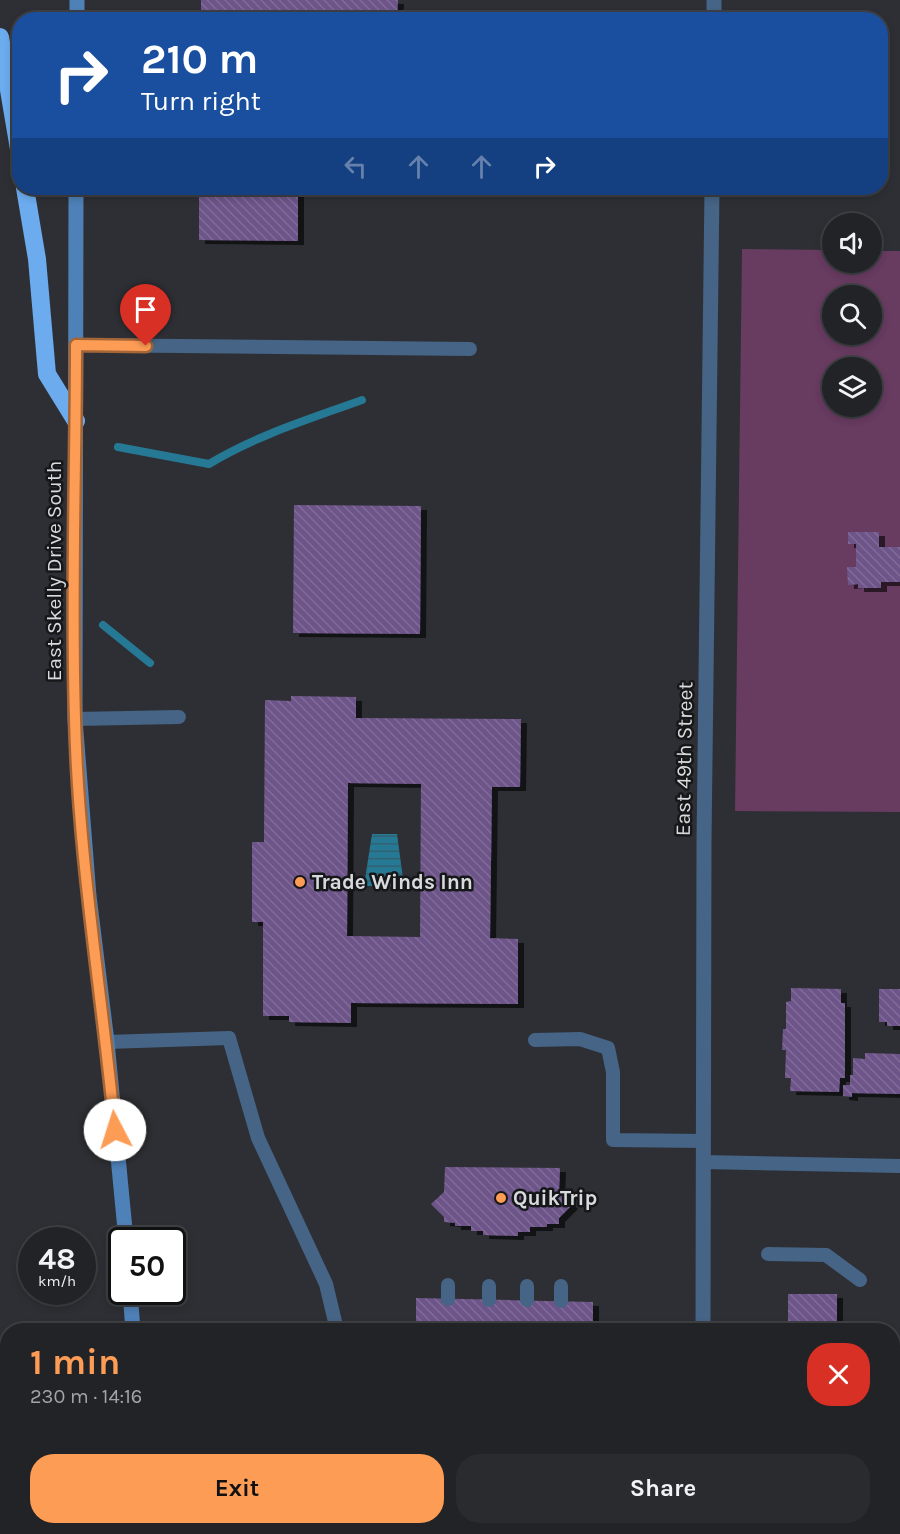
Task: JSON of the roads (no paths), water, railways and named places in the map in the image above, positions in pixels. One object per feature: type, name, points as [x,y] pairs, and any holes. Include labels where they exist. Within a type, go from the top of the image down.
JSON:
[{"type":"highway","points":[[0,37],[12,108]]},
{"type":"highway","points":[[26,195],[37,259],[47,374],[76,421]]},
{"type":"main road","name":"East Skelly Drive South","points":[[76,195],[75,718],[89,896],[107,1042],[125,1227]]},
{"type":"main road","points":[[131,1305],[132,1323]]},
{"type":"street","name":"East 49th Street","points":[[703,1323],[704,842],[712,195]]},
{"type":"lane","points":[[76,345],[470,349]]},
{"type":"lane","points":[[75,718],[179,717]]},
{"type":"lane","points":[[107,1042],[229,1038],[258,1138],[326,1284],[335,1323]]},
{"type":"lane","points":[[535,1040],[580,1039],[608,1048],[613,1072],[613,1140],[703,1141]]},
{"type":"lane","points":[[703,1162],[900,1166]]},
{"type":"lane","points":[[768,1254],[826,1255],[860,1280]]},
{"type":"lane","points":[[561,1286],[561,1301]]},
{"type":"water","points":[[372,834],[397,834],[404,886],[364,886]]},
{"type":"waterway","points":[[118,447],[209,464],[265,436],[362,400]]},
{"type":"waterway","points":[[103,625],[150,663]]},
{"type":"place","name":"Trade Winds Inn","points":[[300,882]]},
{"type":"place","name":"QuikTrip","points":[[501,1198]]}]
